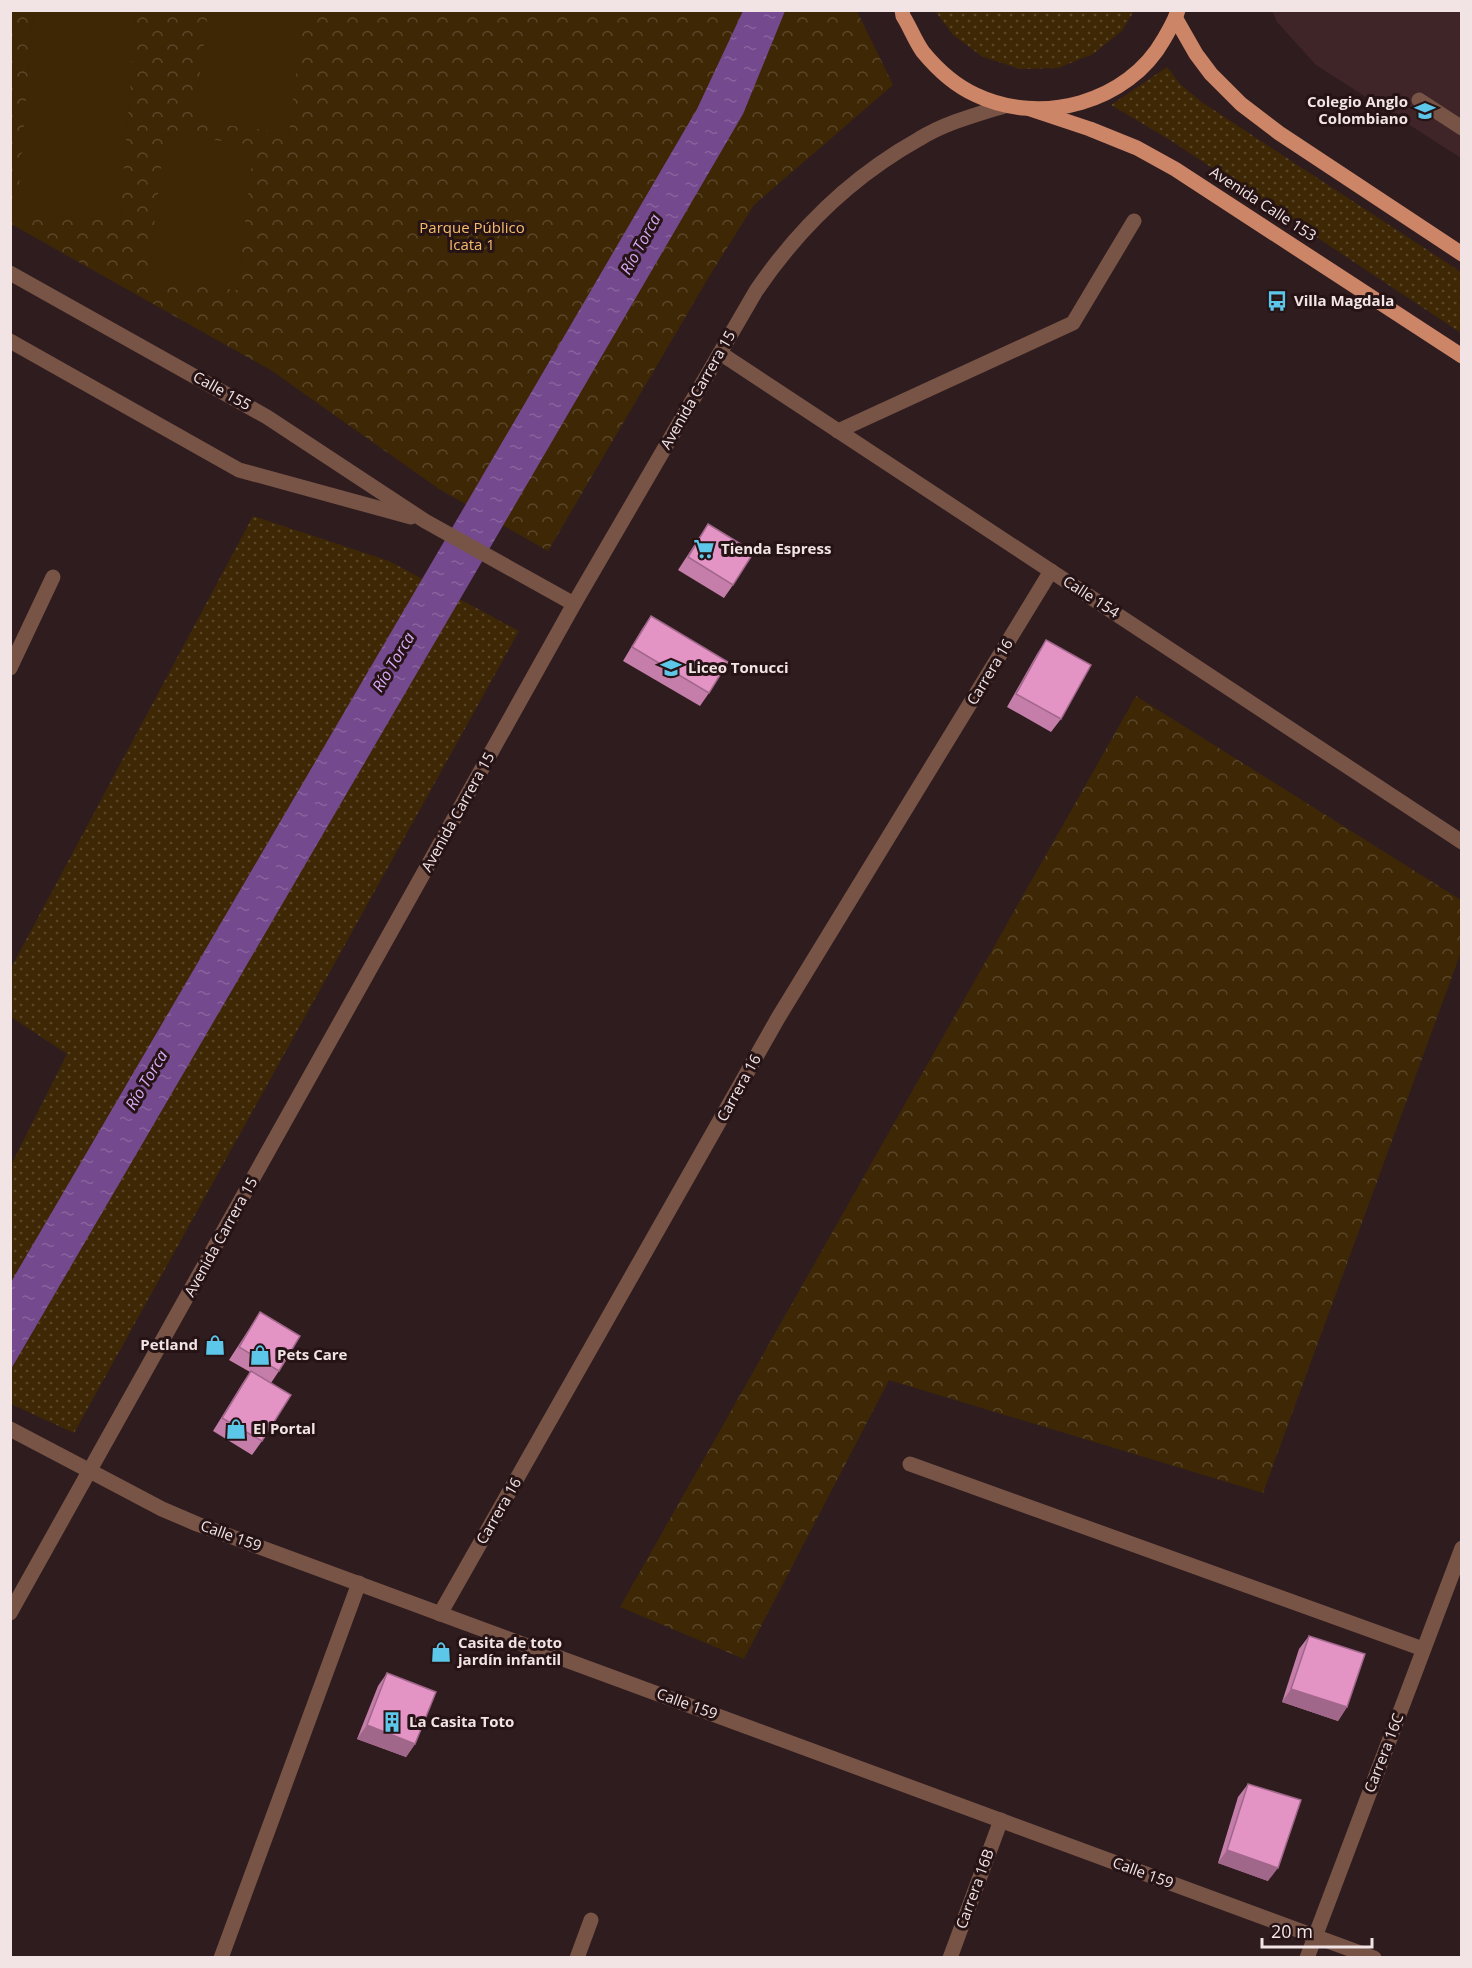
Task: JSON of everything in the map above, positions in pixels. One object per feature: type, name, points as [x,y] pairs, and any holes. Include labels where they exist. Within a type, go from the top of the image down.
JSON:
[{"type":"main road","points":[[902,10],[903,16],[923,51],[950,79],[975,95],[1004,106],[1030,109],[1066,106],[1098,98],[1126,82],[1155,54],[1177,15]]},
{"type":"main road","points":[[1177,15],[1196,54],[1241,104],[1279,133],[1461,254]]},
{"type":"main road","name":"Avenida Calle 153","points":[[1030,109],[1137,148],[1175,169],[1461,356]]},
{"type":"street","points":[[1419,100],[1461,128]]},
{"type":"street","name":"Avenida Carrera 15","points":[[10,1613],[574,604],[756,291],[777,259],[831,203],[881,163],[919,138],[962,119],[1004,106]]},
{"type":"street","points":[[838,431],[1073,323],[1134,221]]},
{"type":"street","name":"Calle 155","points":[[10,273],[267,417],[425,521],[574,604]]},
{"type":"street","name":"Calle 155","points":[[10,341],[239,470],[425,521]]},
{"type":"street","name":"Calle 154","points":[[720,353],[1461,842]]},
{"type":"street","name":"Carrera 16","points":[[440,1614],[778,1018],[1052,571]]},
{"type":"street","points":[[10,669],[53,577]]},
{"type":"street","name":"Calle 159","points":[[10,1429],[162,1509],[197,1524],[1374,1958]]},
{"type":"street","points":[[910,1464],[1423,1649]]},
{"type":"street","name":"Carrera 16C","points":[[1307,1958],[1461,1548]]},
{"type":"street","points":[[221,1958],[359,1583]]},
{"type":"street","name":"Carrera 16B","points":[[950,1958],[1001,1820]]},
{"type":"street","points":[[577,1958],[591,1920]]},
{"type":"shaded area","name":"Colegio Anglo Colombiano","points":[[1272,11],[1461,11],[1461,158],[1316,65],[1277,22]]},
{"type":"green space","points":[[102,10],[136,13],[120,221],[17,214],[33,11]]},
{"type":"green space","name":"Parque Público Icata 1","points":[[11,11],[857,11],[893,85],[754,205],[710,275],[548,551],[439,489],[272,371],[11,224]]},
{"type":"green space","points":[[208,11],[304,11],[289,133],[194,121]]},
{"type":"green space","points":[[935,11],[1134,11],[1122,31],[1093,54],[1058,68],[1020,69],[983,57],[953,35]]},
{"type":"green space","points":[[1167,67],[1181,85],[1203,103],[1461,272],[1461,333],[1170,140],[1111,105]]},
{"type":"green space","points":[[165,134],[254,145],[237,290],[148,279]]},
{"type":"green space","points":[[253,516],[389,561],[519,631],[74,1433],[11,1404],[11,1165],[67,1054],[11,1017],[11,968]]},
{"type":"green space","points":[[1136,696],[1461,900],[1461,952],[1263,1493],[889,1380],[744,1659],[620,1607]]},
{"type":"water","name":"Río Torca","points":[[743,11],[785,11],[743,114],[11,1369],[11,1282],[697,109]]},
{"type":"building","points":[[708,524],[754,552],[733,585],[688,557]]},
{"type":"building","points":[[651,616],[728,662],[709,693],[632,647]]},
{"type":"building","points":[[1046,640],[1091,665],[1061,719],[1016,694]]},
{"type":"building","points":[[260,1312],[300,1336],[279,1371],[239,1347]]},
{"type":"building","points":[[251,1371],[291,1395],[262,1441],[222,1418]]},
{"type":"building","points":[[1309,1636],[1365,1654],[1347,1707],[1291,1689]]},
{"type":"building","name":"La Casita Toto","points":[[387,1673],[436,1692],[415,1744],[367,1725]]},
{"type":"building","points":[[1248,1784],[1301,1800],[1278,1868],[1227,1850]]},
{"type":"place","name":"Colegio Anglo Colombiano","points":[[1425,111]]},
{"type":"place","name":"Villa Magdala","points":[[1277,301]]},
{"type":"place","name":"Tienda Espress","points":[[704,549]]},
{"type":"place","name":"Liceo Tonucci","points":[[671,668]]},
{"type":"place","name":"Petland","points":[[215,1345]]},
{"type":"place","name":"Pets Care","points":[[260,1355]]},
{"type":"place","name":"El Portal","points":[[236,1429]]},
{"type":"place","name":"Casita de toto jardín infantil","points":[[441,1652]]},
{"type":"place","name":"La Casita Toto","points":[[392,1722]]}]
